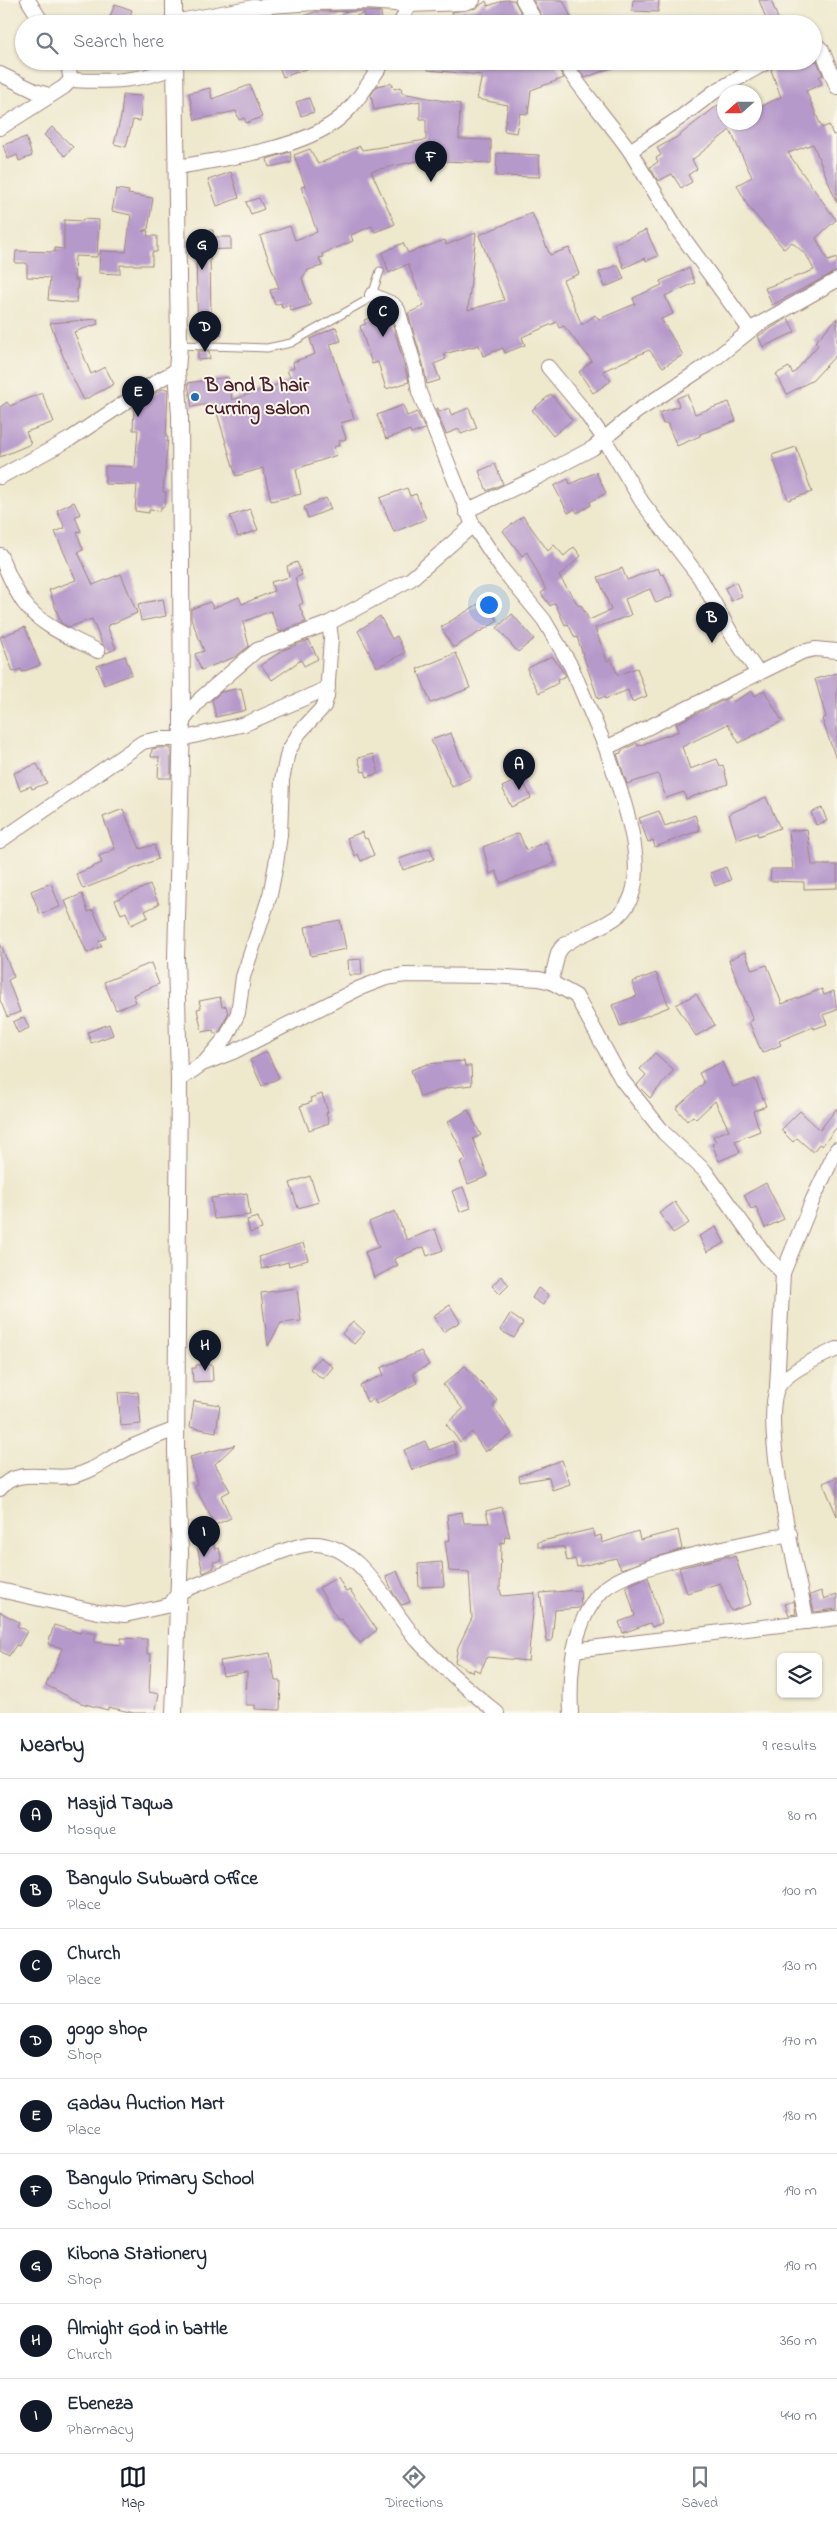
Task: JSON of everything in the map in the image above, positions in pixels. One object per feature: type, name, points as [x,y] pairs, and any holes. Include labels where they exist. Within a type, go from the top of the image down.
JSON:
[{"type":"street","points":[[28,0],[37,15]]},
{"type":"street","points":[[174,0],[174,15]]},
{"type":"street","points":[[214,15],[254,7],[366,2],[409,5],[464,3],[473,0]]},
{"type":"street","points":[[523,0],[532,15]]},
{"type":"street","points":[[404,15],[409,5]]},
{"type":"street","points":[[822,50],[837,87]]},
{"type":"street","points":[[69,70],[71,80]]},
{"type":"street","points":[[0,128],[64,87],[71,80],[108,82],[138,80],[161,70]]},
{"type":"street","points":[[174,1713],[179,1592],[176,1429],[179,1080],[176,958],[182,722],[180,416],[177,370],[179,345],[178,167],[175,70]]},
{"type":"street","points":[[178,167],[267,149],[311,135],[324,128],[351,107],[378,70]]},
{"type":"street","points":[[568,70],[577,85],[630,151],[677,229],[750,330]]},
{"type":"street","points":[[630,151],[714,92],[753,70]]},
{"type":"street","points":[[0,74],[35,91],[49,95]]},
{"type":"street","points":[[466,510],[540,476],[605,440],[636,412],[706,366],[750,330],[837,280]]},
{"type":"street","points":[[372,296],[392,304],[398,310],[419,392],[472,525],[502,569],[544,620],[571,666],[606,748],[623,801],[634,845],[635,882],[627,906],[617,916],[562,947],[558,953],[551,982]]},
{"type":"street","points":[[548,367],[605,440],[642,502],[700,578],[731,633],[758,673]]},
{"type":"street","points":[[0,477],[70,439],[177,370]]},
{"type":"street","points":[[182,722],[201,698],[257,650],[329,623],[411,579],[472,525]]},
{"type":"street","points":[[0,555],[17,592],[30,610],[48,626],[98,651]]},
{"type":"street","points":[[179,1080],[202,1064],[227,1036],[238,1013],[243,977],[270,895],[276,864],[280,835],[282,780],[288,752],[299,732],[324,706],[328,688],[331,638],[329,623]]},
{"type":"street","points":[[606,748],[802,652],[815,649],[837,650]]},
{"type":"street","points":[[0,840],[132,748],[158,738],[181,739],[245,724],[328,688]]},
{"type":"street","points":[[202,1064],[233,1052],[360,988],[386,978],[405,976],[490,976],[539,979],[551,982],[576,996],[622,1080],[664,1133],[705,1171],[766,1256],[783,1273]]},
{"type":"street","points":[[807,1622],[774,1438],[773,1406],[778,1387],[783,1273],[813,1199],[837,1149]]},
{"type":"street","points":[[778,1387],[803,1366],[837,1349]]},
{"type":"street","points":[[0,1489],[8,1481],[19,1476],[61,1478],[75,1475],[128,1448],[176,1429]]},
{"type":"street","points":[[571,1713],[570,1689],[574,1650],[592,1606],[603,1590],[612,1583],[629,1575],[665,1563],[790,1534]]},
{"type":"street","points":[[0,1590],[98,1612],[125,1615],[170,1605],[179,1592],[298,1546],[321,1544],[336,1548],[368,1575],[418,1642],[498,1713]]},
{"type":"street","points":[[574,1650],[837,1618]]},
{"type":"lane","points":[[179,345],[267,348],[291,343],[372,296],[380,271]]},
{"type":"building","points":[[505,0],[514,0],[522,15],[453,15],[452,12],[476,8],[486,1],[488,6]]},
{"type":"building","points":[[533,0],[563,0],[570,15],[541,15]]},
{"type":"building","points":[[633,0],[659,0],[658,12],[632,11]]},
{"type":"building","points":[[759,0],[771,0],[777,15],[765,15]]},
{"type":"building","points":[[115,4],[132,10],[130,15],[111,15]]},
{"type":"building","points":[[366,11],[381,12],[381,15],[364,15],[364,13],[359,15],[305,15],[315,12]]},
{"type":"building","points":[[280,70],[303,70],[283,77]]},
{"type":"building","points":[[428,70],[559,70],[564,78],[531,90],[528,114],[520,113],[516,133],[504,131],[508,105],[477,99],[482,75]]},
{"type":"building","points":[[580,70],[605,70],[585,78]]},
{"type":"building","points":[[771,70],[821,70],[823,75],[819,77],[822,84],[806,91],[822,128],[829,125],[833,135],[837,134],[837,203],[813,144],[788,153],[836,220],[816,238],[828,261],[837,258],[837,271],[772,305],[765,288],[814,270],[807,256],[792,242],[784,249],[748,206],[737,185],[752,177],[730,130],[762,130],[762,106],[781,97]]},
{"type":"building","points":[[392,83],[394,89],[401,87],[402,93],[460,104],[459,139],[491,140],[491,163],[421,160],[371,171],[395,224],[375,232],[372,226],[351,235],[353,241],[322,254],[324,257],[319,258],[322,266],[308,270],[302,278],[311,305],[291,311],[289,305],[282,308],[281,303],[275,305],[270,290],[279,288],[260,236],[290,226],[295,240],[317,232],[301,187],[305,186],[294,155],[310,149],[318,164],[360,146],[362,150],[426,140],[426,119],[420,119],[420,101],[374,110],[371,95],[377,86]]},
{"type":"building","points":[[250,85],[262,117],[246,123],[244,118],[239,120],[236,111],[195,120],[189,93],[210,88],[212,99]]},
{"type":"building","points":[[123,95],[142,96],[140,121],[133,120],[126,147],[114,144],[121,117]]},
{"type":"building","points":[[309,98],[314,112],[301,116],[296,102]]},
{"type":"building","points":[[717,106],[717,130],[730,130],[692,160],[697,169],[688,175],[692,182],[681,188],[672,174],[658,181],[650,167],[658,162],[656,158],[661,155],[657,148],[677,137]]},
{"type":"building","points":[[52,127],[73,147],[65,156],[44,135]]},
{"type":"building","points":[[26,137],[32,156],[19,161],[17,155],[8,159],[3,145]]},
{"type":"building","points":[[290,152],[292,162],[269,167],[267,159]]},
{"type":"building","points":[[497,153],[539,155],[540,177],[496,176]]},
{"type":"building","points":[[231,172],[239,198],[217,206],[208,180]]},
{"type":"building","points":[[116,189],[129,191],[128,194],[153,198],[148,229],[142,231],[148,231],[147,236],[157,236],[157,252],[152,252],[152,265],[120,265],[120,274],[99,273],[100,251],[126,252],[131,215],[112,211]]},
{"type":"building","points":[[259,198],[264,209],[251,214],[246,202]]},
{"type":"building","points":[[532,213],[550,255],[569,248],[579,274],[563,280],[582,325],[595,315],[599,319],[635,304],[633,298],[662,285],[660,281],[689,268],[695,283],[665,296],[673,314],[661,319],[683,355],[663,367],[649,350],[603,371],[611,381],[593,393],[579,372],[592,361],[564,326],[559,328],[557,322],[522,337],[525,345],[505,353],[503,348],[483,356],[479,345],[444,354],[446,359],[434,364],[440,380],[427,384],[408,313],[424,306],[408,264],[389,273],[382,253],[403,243],[408,253],[445,240],[446,245],[476,233],[468,310],[504,300],[479,235]]},
{"type":"building","points":[[83,219],[99,220],[97,257],[75,256],[74,280],[78,280],[76,303],[48,300],[50,278],[27,277],[27,263],[15,263],[16,251],[55,252],[55,248],[64,249],[64,220],[83,221]]},
{"type":"building","points":[[200,230],[213,230],[213,237],[231,237],[231,249],[200,250]]},
{"type":"building","points":[[646,230],[658,256],[646,261],[645,258],[624,268],[614,244]]},
{"type":"building","points":[[196,253],[210,253],[211,322],[221,322],[221,335],[208,336],[209,341],[198,340]]},
{"type":"building","points":[[618,265],[624,279],[605,287],[599,272]]},
{"type":"building","points":[[383,313],[384,316],[390,314],[409,382],[386,389],[378,362],[372,364],[360,326],[366,324],[364,320]]},
{"type":"building","points":[[788,318],[795,332],[763,347],[758,336]]},
{"type":"building","points":[[837,318],[837,354],[813,380],[787,394],[776,374],[789,367],[793,374],[818,345],[815,342]]},
{"type":"building","points":[[97,319],[98,324],[74,332],[91,374],[105,367],[114,384],[84,400],[69,371],[50,323]]},
{"type":"building","points":[[336,327],[341,341],[330,344],[354,419],[341,423],[346,439],[339,441],[340,445],[334,447],[337,455],[296,469],[301,494],[271,501],[263,468],[236,476],[214,403],[192,407],[188,383],[228,377],[232,400],[291,380],[287,370],[294,368],[293,362],[315,354],[310,339]]},
{"type":"building","points":[[198,351],[209,351],[210,359],[198,360]]},
{"type":"building","points":[[162,389],[168,389],[166,437],[168,437],[163,492],[166,492],[164,507],[161,507],[160,511],[149,510],[149,513],[135,511],[137,485],[105,484],[105,466],[135,467],[138,430],[133,430],[134,407]]},
{"type":"building","points":[[42,393],[54,422],[26,432],[31,444],[0,457],[0,407],[7,402],[10,406]]},
{"type":"building","points":[[551,394],[572,420],[553,436],[532,410]]},
{"type":"building","points":[[687,394],[695,414],[729,402],[736,421],[700,434],[700,436],[677,446],[667,423],[663,424],[659,413],[679,406],[677,398]]},
{"type":"building","points":[[403,405],[407,416],[417,412],[425,429],[411,434],[410,430],[386,439],[377,415]]},
{"type":"building","points":[[438,408],[439,412],[449,408],[451,415],[469,408],[477,428],[461,434],[459,429],[446,434],[435,409]]},
{"type":"building","points":[[796,447],[812,492],[788,500],[772,455]]},
{"type":"building","points":[[495,464],[503,484],[487,491],[479,471]]},
{"type":"building","points":[[596,472],[606,493],[590,502],[591,505],[577,513],[575,509],[568,513],[554,486],[568,479],[570,484]]},
{"type":"building","points":[[407,488],[410,496],[416,494],[426,519],[394,532],[380,498]]},
{"type":"building","points":[[326,498],[331,509],[308,518],[304,507]]},
{"type":"building","points":[[74,502],[80,514],[75,517],[81,531],[77,532],[83,550],[78,552],[93,585],[121,574],[137,613],[107,626],[116,649],[106,653],[92,619],[69,627],[61,623],[49,590],[76,580],[55,532],[65,528],[57,510]]},
{"type":"building","points":[[250,509],[258,530],[238,537],[230,516]]},
{"type":"building","points":[[523,516],[548,551],[554,545],[564,556],[574,547],[581,556],[559,576],[579,606],[581,605],[589,620],[611,610],[598,577],[622,568],[627,580],[658,568],[661,575],[664,574],[673,596],[656,603],[650,589],[625,599],[631,615],[595,628],[607,661],[611,659],[618,675],[637,668],[647,696],[632,702],[628,690],[605,699],[604,697],[598,699],[577,637],[575,638],[568,624],[565,625],[555,603],[550,606],[541,593],[546,590],[527,552],[522,556],[503,531]]},
{"type":"building","points":[[297,562],[302,575],[295,578],[303,603],[299,605],[306,622],[279,632],[271,611],[243,622],[249,646],[235,657],[201,670],[195,654],[204,651],[191,618],[191,609],[210,602],[213,608],[239,597],[242,604],[274,591],[271,582],[289,577],[287,566]]},
{"type":"building","points":[[736,582],[742,596],[731,601],[725,588]]},
{"type":"building","points":[[163,599],[166,616],[141,621],[138,604]]},
{"type":"building","points":[[485,600],[498,621],[453,648],[441,627]]},
{"type":"building","points":[[512,614],[534,639],[518,652],[497,628]]},
{"type":"building","points":[[380,616],[392,639],[397,636],[405,653],[377,667],[358,631]]},
{"type":"building","points":[[25,627],[40,665],[22,672],[21,669],[13,672],[0,637]]},
{"type":"building","points":[[309,640],[318,659],[304,666],[301,660],[272,680],[261,665],[283,650]]},
{"type":"building","points":[[456,653],[470,688],[431,703],[417,669]]},
{"type":"building","points":[[125,656],[132,674],[104,685],[97,666]]},
{"type":"building","points":[[552,656],[566,676],[557,680],[558,683],[539,693],[528,673],[528,668]]},
{"type":"building","points":[[837,673],[837,756],[835,756],[822,719],[826,717],[815,679]]},
{"type":"building","points":[[241,688],[246,710],[216,717],[212,700],[221,692]]},
{"type":"building","points":[[764,690],[782,721],[739,743],[728,724],[682,747],[690,769],[717,759],[720,766],[723,765],[728,784],[686,799],[684,792],[666,798],[658,774],[627,784],[617,754],[621,753],[621,751],[637,743],[638,746],[679,731],[676,724],[730,697],[733,702],[752,691],[755,696]]},
{"type":"building","points":[[451,733],[461,760],[471,778],[452,787],[431,740]]},
{"type":"building","points":[[171,748],[171,778],[158,778],[159,757],[151,757],[152,749]]},
{"type":"building","points":[[373,754],[379,773],[367,777],[365,771],[362,772],[358,758]]},
{"type":"building","points":[[37,764],[47,783],[32,789],[31,786],[20,790],[14,773]]},
{"type":"building","points":[[522,778],[531,798],[511,807],[502,787]]},
{"type":"building","points":[[766,797],[780,828],[758,836],[757,833],[737,840],[729,814]]},
{"type":"building","points":[[822,808],[827,821],[816,825],[811,812]]},
{"type":"building","points":[[123,809],[140,849],[154,845],[158,859],[83,889],[76,874],[102,863],[99,856],[115,849],[103,817]]},
{"type":"building","points":[[659,811],[665,826],[695,815],[700,830],[655,847],[653,840],[648,842],[639,818]]},
{"type":"building","points":[[807,829],[812,865],[837,865],[837,888],[804,889],[804,882],[770,881],[771,869],[793,869],[789,831]]},
{"type":"building","points":[[362,832],[365,839],[367,838],[374,855],[361,861],[358,854],[355,856],[347,838]]},
{"type":"building","points":[[519,833],[526,850],[546,842],[555,863],[501,883],[496,871],[490,874],[483,847]]},
{"type":"building","points":[[430,848],[434,859],[403,870],[399,859]]},
{"type":"building","points":[[726,867],[731,880],[715,886],[710,873]]},
{"type":"building","points":[[51,883],[60,907],[40,914],[31,891]]},
{"type":"building","points":[[150,885],[159,904],[145,911],[148,917],[131,925],[126,912],[121,914],[115,900]]},
{"type":"building","points":[[82,894],[88,912],[93,910],[106,938],[99,941],[102,946],[87,953],[65,901]]},
{"type":"building","points":[[340,920],[346,949],[311,956],[305,927]]},
{"type":"building","points":[[0,943],[14,977],[8,980],[20,1012],[7,1017],[0,1000]]},
{"type":"building","points":[[745,952],[752,970],[767,965],[782,1004],[822,989],[824,995],[834,991],[837,1010],[823,1015],[827,1024],[814,1029],[813,1027],[779,1041],[781,1045],[762,1053],[749,1022],[753,1020],[729,960]]},
{"type":"building","points":[[361,959],[362,975],[349,975],[348,960]]},
{"type":"building","points":[[151,963],[159,984],[133,995],[136,1002],[116,1010],[104,982]]},
{"type":"building","points":[[656,973],[669,1007],[620,1026],[612,1005],[637,996],[632,982]]},
{"type":"building","points":[[696,994],[715,1025],[696,1036],[676,1005]]},
{"type":"building","points":[[220,997],[222,1007],[226,1006],[228,1014],[220,1031],[214,1034],[213,1030],[202,1032],[197,1009],[201,1008],[199,1001]]},
{"type":"building","points":[[24,1017],[29,1028],[18,1033],[13,1022]]},
{"type":"building","points":[[109,1024],[113,1035],[91,1043],[88,1032]]},
{"type":"building","points":[[267,1052],[279,1078],[262,1086],[250,1060]]},
{"type":"building","points":[[655,1053],[674,1070],[650,1098],[637,1085],[646,1075],[640,1069]]},
{"type":"building","points":[[464,1061],[465,1066],[471,1066],[472,1085],[447,1088],[420,1097],[411,1070],[427,1064]]},
{"type":"building","points":[[722,1062],[733,1087],[755,1079],[766,1106],[753,1111],[760,1131],[735,1141],[740,1152],[719,1161],[712,1144],[716,1142],[713,1136],[729,1130],[715,1101],[696,1119],[693,1116],[687,1121],[676,1108],[704,1083],[699,1073]]},
{"type":"building","points":[[322,1094],[328,1112],[326,1113],[329,1123],[309,1130],[300,1106],[312,1102],[310,1098]]},
{"type":"building","points":[[837,1108],[837,1127],[822,1146],[819,1144],[813,1152],[797,1138],[793,1142],[781,1130],[800,1111],[820,1130]]},
{"type":"building","points":[[468,1110],[481,1135],[473,1139],[488,1176],[468,1184],[460,1162],[466,1159],[447,1122]]},
{"type":"building","points":[[310,1176],[319,1202],[298,1208],[290,1183]]},
{"type":"building","points":[[766,1183],[784,1219],[765,1228],[756,1207],[751,1209],[744,1195]]},
{"type":"building","points":[[463,1187],[471,1208],[460,1212],[452,1191]]},
{"type":"building","points":[[247,1193],[250,1215],[214,1219],[211,1198]]},
{"type":"building","points":[[675,1202],[689,1223],[673,1233],[659,1213]]},
{"type":"building","points":[[395,1211],[407,1240],[435,1229],[443,1250],[427,1256],[424,1247],[420,1248],[394,1259],[398,1265],[374,1278],[365,1252],[379,1247],[369,1222]]},
{"type":"building","points":[[258,1217],[262,1229],[250,1233],[247,1220]]},
{"type":"building","points":[[716,1227],[725,1243],[707,1252],[699,1236]]},
{"type":"building","points":[[303,1243],[308,1260],[289,1266],[288,1262],[262,1269],[259,1257]]},
{"type":"building","points":[[501,1276],[509,1285],[500,1294],[492,1286]]},
{"type":"building","points":[[297,1288],[301,1321],[281,1323],[268,1346],[261,1293]]},
{"type":"building","points":[[538,1288],[549,1295],[543,1305],[532,1298]]},
{"type":"building","points":[[450,1305],[460,1322],[443,1332],[433,1316]]},
{"type":"building","points":[[510,1314],[523,1323],[514,1338],[500,1330]]},
{"type":"building","points":[[353,1321],[365,1332],[354,1344],[342,1334]]},
{"type":"building","points":[[421,1351],[429,1365],[413,1373],[417,1383],[376,1404],[374,1399],[367,1402],[360,1385],[384,1375],[381,1368]]},
{"type":"building","points":[[320,1357],[333,1367],[323,1379],[310,1369]]},
{"type":"building","points":[[212,1364],[213,1381],[193,1382],[192,1368],[196,1368],[196,1365]]},
{"type":"building","points":[[465,1366],[497,1400],[493,1406],[512,1434],[485,1452],[472,1432],[460,1442],[446,1424],[463,1409],[443,1385]]},
{"type":"building","points":[[138,1392],[141,1424],[121,1426],[118,1393]]},
{"type":"building","points":[[194,1401],[220,1405],[216,1432],[190,1427]]},
{"type":"building","points":[[425,1441],[429,1450],[453,1441],[457,1454],[412,1470],[404,1450]]},
{"type":"building","points":[[235,1445],[215,1464],[230,1491],[221,1496],[231,1518],[215,1525],[194,1485],[197,1484],[190,1457]]},
{"type":"building","points":[[562,1460],[570,1484],[552,1490],[549,1477],[520,1482],[519,1476]]},
{"type":"building","points":[[837,1477],[837,1516],[823,1483]]},
{"type":"building","points":[[502,1507],[510,1537],[505,1536],[504,1543],[501,1542],[500,1590],[502,1596],[535,1593],[528,1661],[487,1657],[480,1672],[474,1669],[473,1673],[455,1662],[458,1647],[472,1618],[469,1572],[449,1571],[445,1541],[450,1540],[447,1515],[462,1512],[464,1523],[489,1523],[486,1511]]},
{"type":"building","points":[[208,1521],[215,1549],[219,1548],[222,1561],[213,1562],[214,1568],[203,1573],[192,1524]]},
{"type":"building","points":[[593,1529],[595,1537],[601,1535],[602,1543],[638,1531],[640,1540],[678,1530],[682,1549],[621,1569],[616,1558],[577,1567],[575,1559],[567,1561],[564,1547],[538,1547],[538,1542]]},
{"type":"building","points":[[729,1556],[730,1558],[735,1556],[751,1604],[731,1611],[720,1583],[687,1593],[679,1568]]},
{"type":"building","points":[[442,1562],[444,1586],[419,1587],[418,1564]]},
{"type":"building","points":[[397,1571],[410,1602],[402,1605],[393,1593],[386,1576]]},
{"type":"building","points":[[338,1577],[346,1592],[350,1590],[377,1630],[360,1643],[341,1619],[338,1620],[319,1588]]},
{"type":"building","points":[[648,1577],[662,1623],[652,1627],[650,1623],[623,1633],[619,1622],[635,1616],[626,1586]]},
{"type":"building","points":[[580,1590],[581,1604],[579,1608],[555,1610],[552,1641],[547,1641],[540,1593]]},
{"type":"building","points":[[821,1591],[824,1599],[837,1594],[837,1609],[814,1612],[810,1595]]},
{"type":"building","points":[[794,1601],[796,1614],[789,1615],[785,1604]]},
{"type":"building","points":[[0,1612],[19,1622],[17,1626],[27,1631],[19,1646],[16,1645],[9,1656],[0,1651]]},
{"type":"building","points":[[54,1625],[80,1633],[81,1631],[96,1634],[94,1642],[121,1645],[121,1638],[147,1639],[147,1654],[151,1654],[149,1692],[159,1694],[155,1713],[134,1713],[108,1707],[108,1710],[81,1703],[46,1685],[51,1673],[53,1673],[62,1648],[48,1644]]},
{"type":"building","points":[[270,1653],[275,1681],[281,1681],[280,1710],[255,1709],[255,1705],[246,1705],[247,1672],[223,1676],[220,1661]]},
{"type":"place","name":"Bangulo Primary School","points":[[431,182]]},
{"type":"place","name":"Kibona Stationery","points":[[202,270]]},
{"type":"place","name":"Church","points":[[383,337]]},
{"type":"place","name":"gogo shop","points":[[205,352]]},
{"type":"place","name":"B and B hair curring salon","points":[[195,397]]},
{"type":"place","name":"Gadau Auction Mart","points":[[138,417]]},
{"type":"place","name":"Bangulo Subward Office","points":[[712,643]]},
{"type":"place","name":"Masjid Taqwa","points":[[519,790]]},
{"type":"place","name":"Almight God in battle","points":[[205,1371]]},
{"type":"place","name":"Ebeneza","points":[[204,1557]]}]
